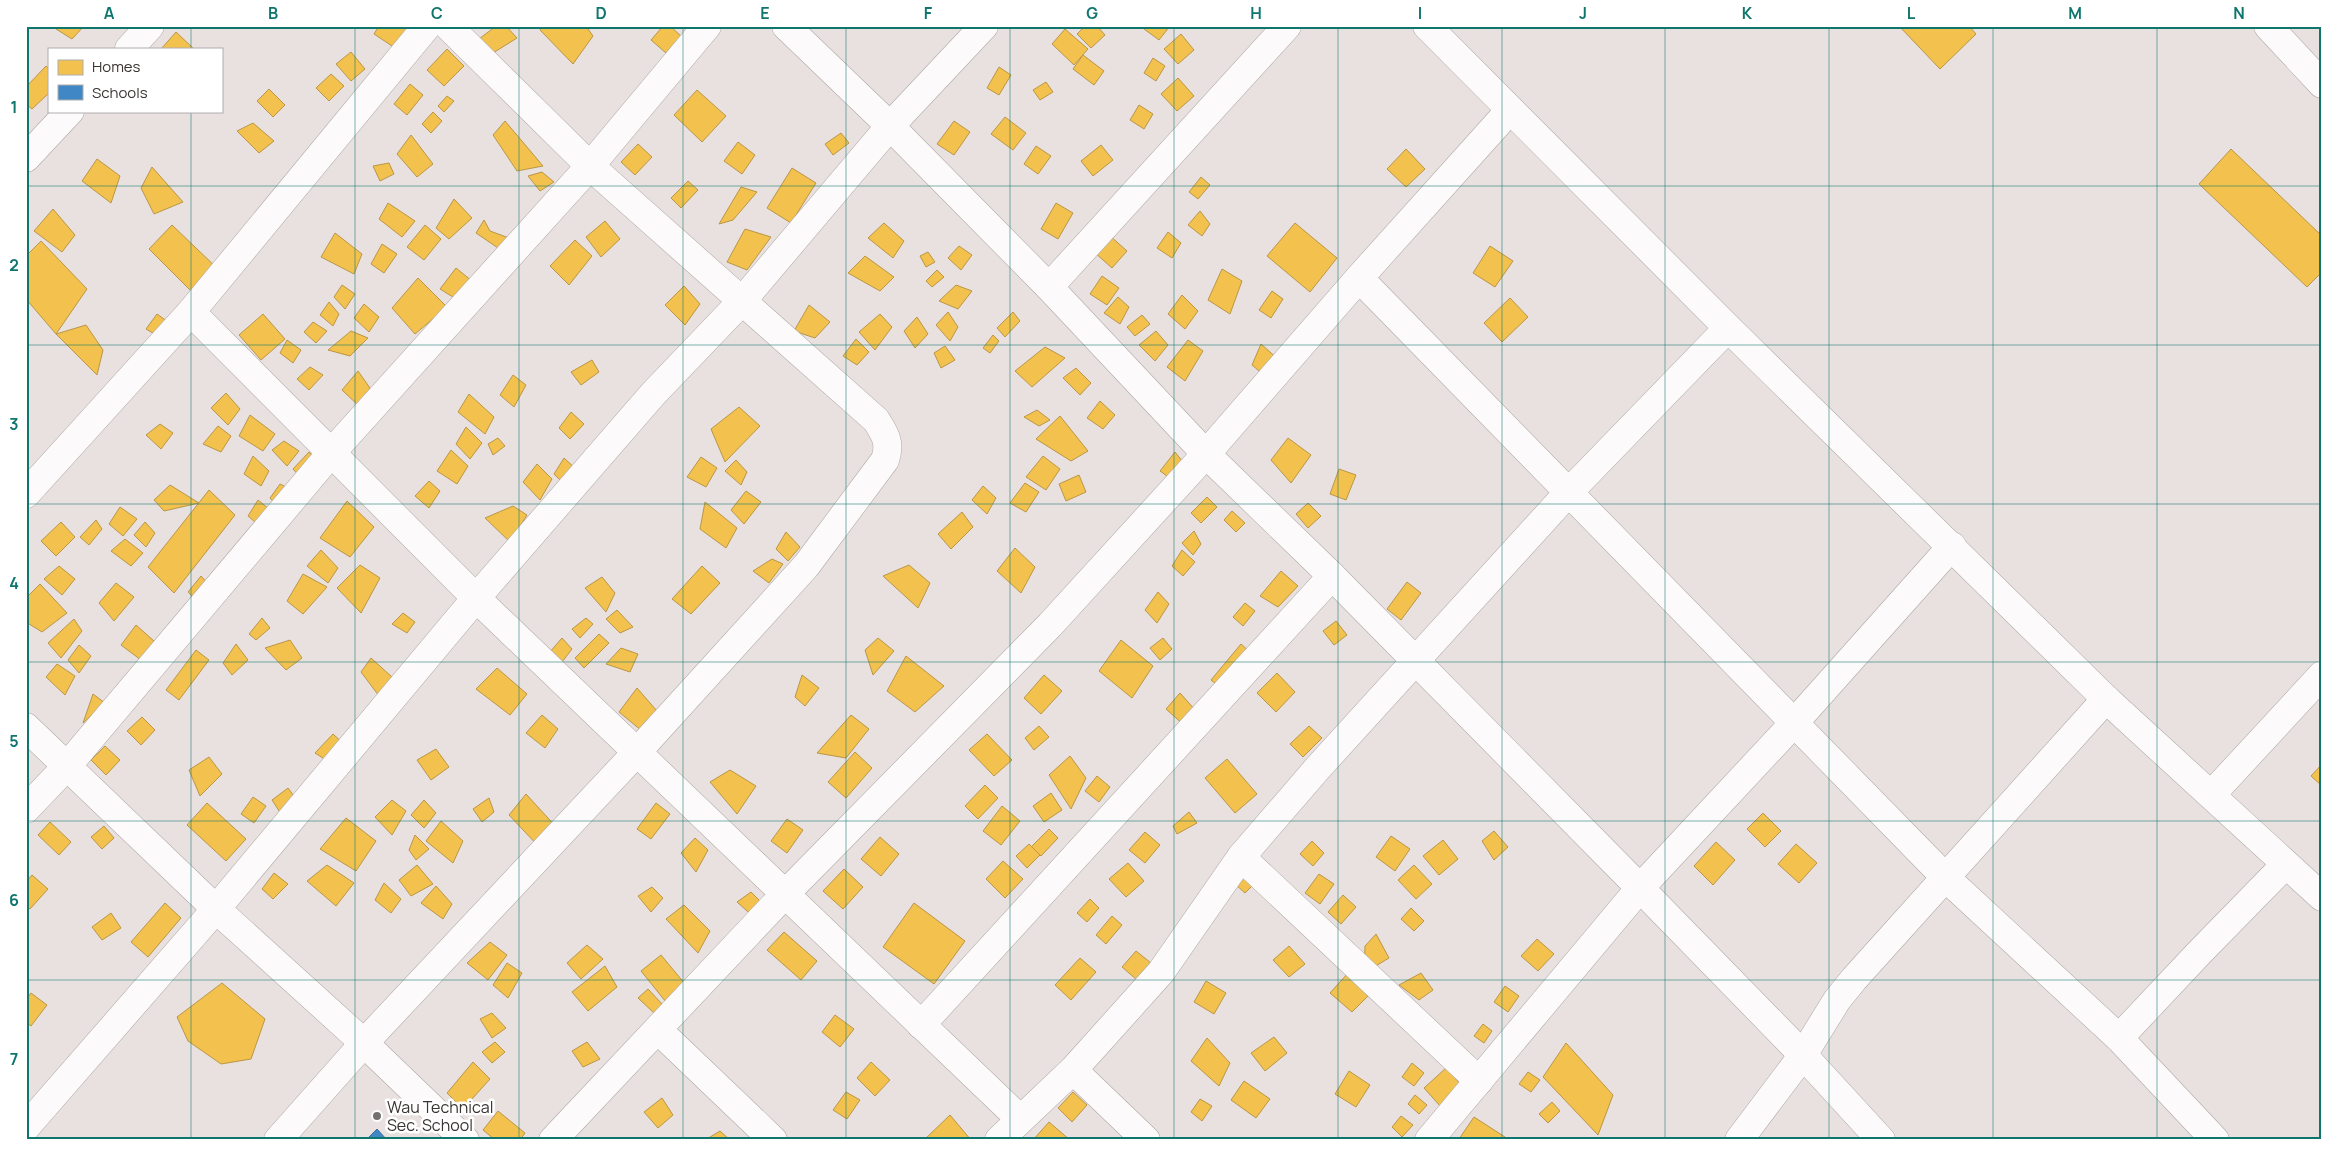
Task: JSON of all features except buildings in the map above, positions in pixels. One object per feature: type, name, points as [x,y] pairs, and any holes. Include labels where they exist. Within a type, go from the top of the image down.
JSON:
[{"type":"street","points":[[130,48],[150,26]]},
{"type":"street","points":[[26,494],[191,312],[427,26]]},
{"type":"street","points":[[278,1140],[364,1043],[637,752],[806,566],[886,460],[889,448],[886,436],[876,420],[590,166],[448,26]]},
{"type":"street","points":[[26,809],[68,765],[332,452],[590,166],[707,26]]},
{"type":"street","points":[[786,26],[890,126],[1049,287],[1206,454],[1332,576],[1640,888],[1803,1056],[1881,1140]]},
{"type":"street","points":[[26,1127],[216,909],[476,598],[653,394],[742,300],[890,126],[984,26]]},
{"type":"street","points":[[1049,287],[1287,26]]},
{"type":"street","points":[[1427,26],[1728,328],[1952,546],[2106,700],[2212,794],[2285,865],[2322,897]]},
{"type":"street","points":[[2268,26],[2322,84]]},
{"type":"street","points":[[553,1140],[785,894],[1050,625],[1206,454],[1359,278],[1510,110]]},
{"type":"street","points":[[26,158],[69,112]]},
{"type":"street","points":[[1359,278],[1946,878],[2119,1038],[2215,1140]]},
{"type":"street","points":[[191,312],[476,598],[1020,1119]]},
{"type":"street","points":[[999,1140],[1073,1070],[1161,972],[1241,857],[1316,770],[1568,493],[1728,328]]},
{"type":"street","points":[[1429,1140],[1640,888],[1794,722],[1952,546]]},
{"type":"street","points":[[921,1025],[1332,576]]},
{"type":"street","points":[[2212,794],[2322,675]]},
{"type":"street","points":[[1739,1140],[1803,1056],[1837,1000],[1854,978],[2106,700]]},
{"type":"street","points":[[26,727],[68,765],[216,909],[364,1043],[464,1140]]},
{"type":"street","points":[[1241,857],[1479,1081]]},
{"type":"street","points":[[2119,1038],[2285,865]]},
{"type":"street","points":[[658,1030],[773,1140]]},
{"type":"street","points":[[1073,1070],[1146,1140]]},
{"type":"place","name":"Wau Technical Sec. School","points":[[377,1116]]}]
